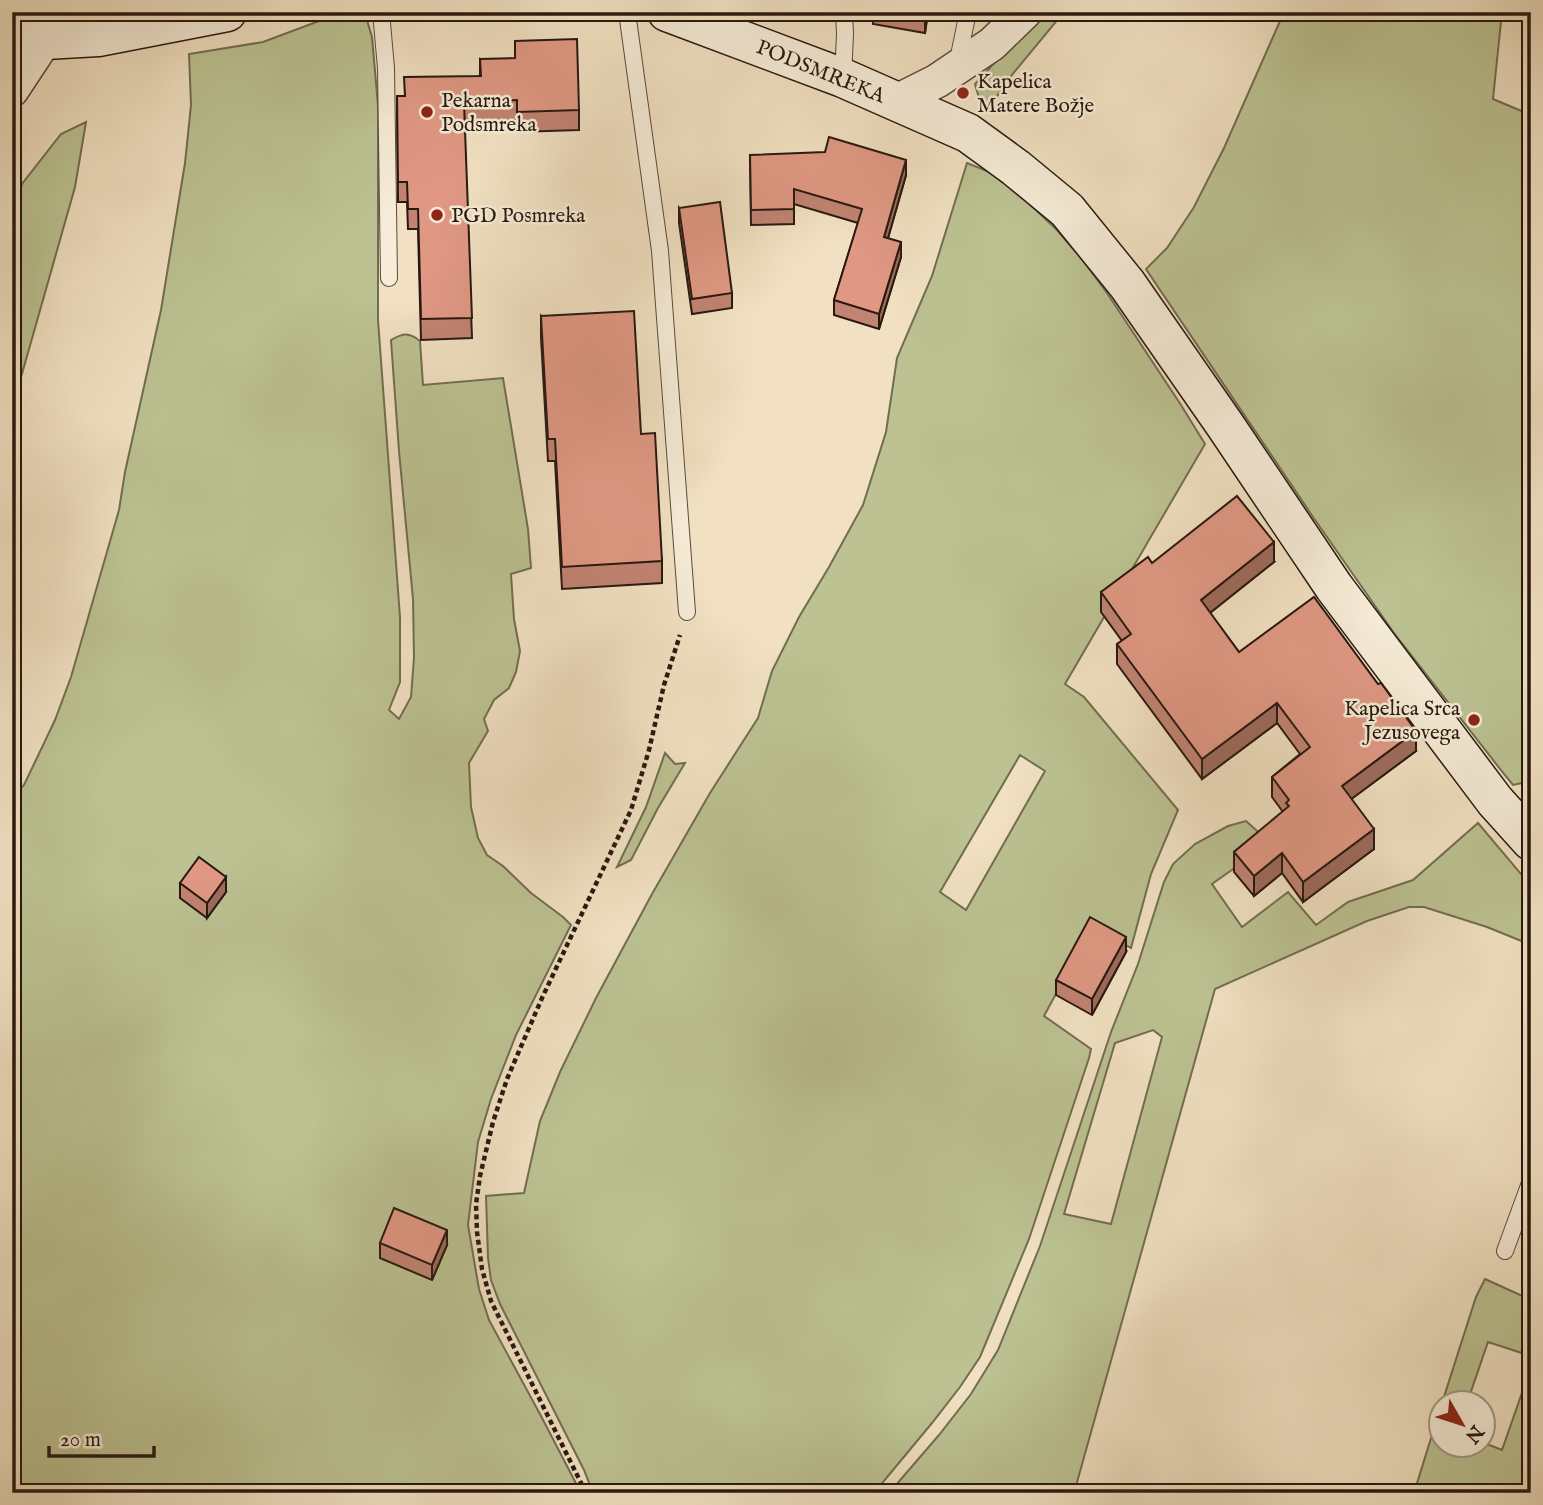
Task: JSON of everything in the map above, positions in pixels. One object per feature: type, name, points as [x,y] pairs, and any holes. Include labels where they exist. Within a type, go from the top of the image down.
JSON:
[{"type":"street","points":[[12,90],[28,35],[98,37],[228,12]]},
{"type":"street","name":"PODSMREKA","points":[[667,12],[843,78],[968,133],[1067,210],[1127,284],[1334,587],[1494,801],[1531,841]]},
{"type":"street","name":"PODSMREKA","points":[[897,101],[937,81],[992,44],[1025,12]]},
{"type":"lane","points":[[381,12],[386,68],[389,278]]},
{"type":"lane","points":[[627,12],[660,251],[687,612]]},
{"type":"lane","points":[[843,78],[844,12]]},
{"type":"lane","points":[[956,67],[968,12]]},
{"type":"lane","points":[[1505,1251],[1531,1180]]},
{"type":"path","points":[[586,1493],[491,1301],[482,1269],[476,1204],[492,1122],[507,1079],[542,998],[631,810],[664,685],[687,612]]},
{"type":"green space","points":[[343,12],[356,12],[366,17],[372,37],[378,106],[378,320],[400,617],[400,682],[389,710],[399,719],[411,697],[414,658],[413,599],[391,340],[406,334],[420,341],[423,385],[503,378],[528,529],[531,568],[511,574],[514,619],[520,651],[516,672],[509,688],[494,700],[484,719],[488,731],[469,763],[471,807],[478,838],[487,855],[571,925],[516,1035],[491,1099],[478,1142],[468,1225],[479,1289],[489,1320],[581,1493],[12,1493],[12,797],[24,785],[55,720],[71,677],[119,510],[161,310],[185,163],[191,105],[189,54],[263,42]]},
{"type":"green space","points":[[1041,12],[1064,12],[993,102],[982,108],[975,84]]},
{"type":"green space","points":[[1284,12],[1502,12],[1493,99],[1531,115],[1531,775],[1522,783],[1513,785],[1394,633],[1146,269],[1167,248],[1194,207],[1224,148]]},
{"type":"green space","points":[[86,122],[75,187],[12,409],[12,217],[22,184],[61,134]]},
{"type":"green space","points":[[967,163],[992,173],[1056,229],[1081,258],[1107,293],[1205,444],[1065,684],[1084,697],[1178,810],[1151,874],[1131,948],[1092,927],[1044,1016],[1091,1049],[1029,1239],[980,1357],[932,1423],[874,1493],[593,1493],[500,1304],[491,1280],[486,1196],[524,1193],[540,1121],[560,1072],[596,998],[710,793],[758,718],[772,671],[799,617],[863,505],[886,432],[897,358],[932,276]],"holes":[[[1020,755],[1045,771],[966,910],[940,892]]]},
{"type":"green space","points":[[665,753],[675,764],[685,763],[631,860],[617,867],[646,807]]},
{"type":"green space","points":[[1246,821],[1267,845],[1212,884],[1242,927],[1288,892],[1316,925],[1348,902],[1413,880],[1478,823],[1531,886],[1531,945],[1487,927],[1424,907],[1409,907],[1367,921],[1215,989],[1074,1493],[889,1493],[971,1394],[998,1350],[1040,1246],[1164,882],[1173,864],[1195,844],[1228,826]],"holes":[[[1153,1030],[1162,1037],[1111,1224],[1064,1214],[1115,1043]]]},
{"type":"green space","points":[[1485,1279],[1531,1300],[1531,1356],[1488,1342],[1471,1390],[1446,1390],[1476,1297]]},
{"type":"green space","points":[[1531,1367],[1531,1493],[1414,1493],[1428,1448],[1428,1460],[1498,1460],[1498,1448],[1502,1450]]},
{"type":"building","points":[[892,12],[926,12],[925,18]]},
{"type":"building","name":"PGD Posmreka","points":[[577,39],[579,110],[517,112],[517,100],[464,103],[472,318],[421,319],[418,209],[408,209],[407,182],[398,182],[397,96],[405,96],[404,77],[481,76],[480,59],[515,58],[515,41]]},
{"type":"building","points":[[829,137],[906,160],[884,237],[901,242],[879,314],[834,300],[862,209],[794,189],[794,209],[751,210],[750,155],[825,152]]},
{"type":"building","points":[[720,202],[732,293],[692,299],[679,208]]},
{"type":"building","points":[[634,311],[641,434],[655,433],[662,561],[562,567],[555,439],[548,439],[541,316]]},
{"type":"building","points":[[1237,496],[1274,542],[1201,600],[1239,652],[1314,597],[1416,731],[1342,786],[1374,829],[1303,882],[1282,853],[1254,876],[1234,852],[1289,806],[1286,803],[1289,800],[1272,777],[1310,747],[1277,703],[1202,759],[1117,644],[1131,634],[1101,592],[1148,557],[1152,563]]},
{"type":"building","points":[[199,857],[226,877],[207,903],[180,883]]},
{"type":"building","points":[[1090,917],[1126,937],[1092,999],[1056,980]]},
{"type":"building","points":[[394,1208],[447,1230],[432,1265],[380,1243]]},
{"type":"place","name":"Kapelica Matere Božje","points":[[963,93]]},
{"type":"place","name":"Pekarna Podsmreka","points":[[427,112]]},
{"type":"place","name":"PGD Posmreka","points":[[437,215]]},
{"type":"place","name":"Kapelica Srca Jezusovega","points":[[1474,720]]}]
